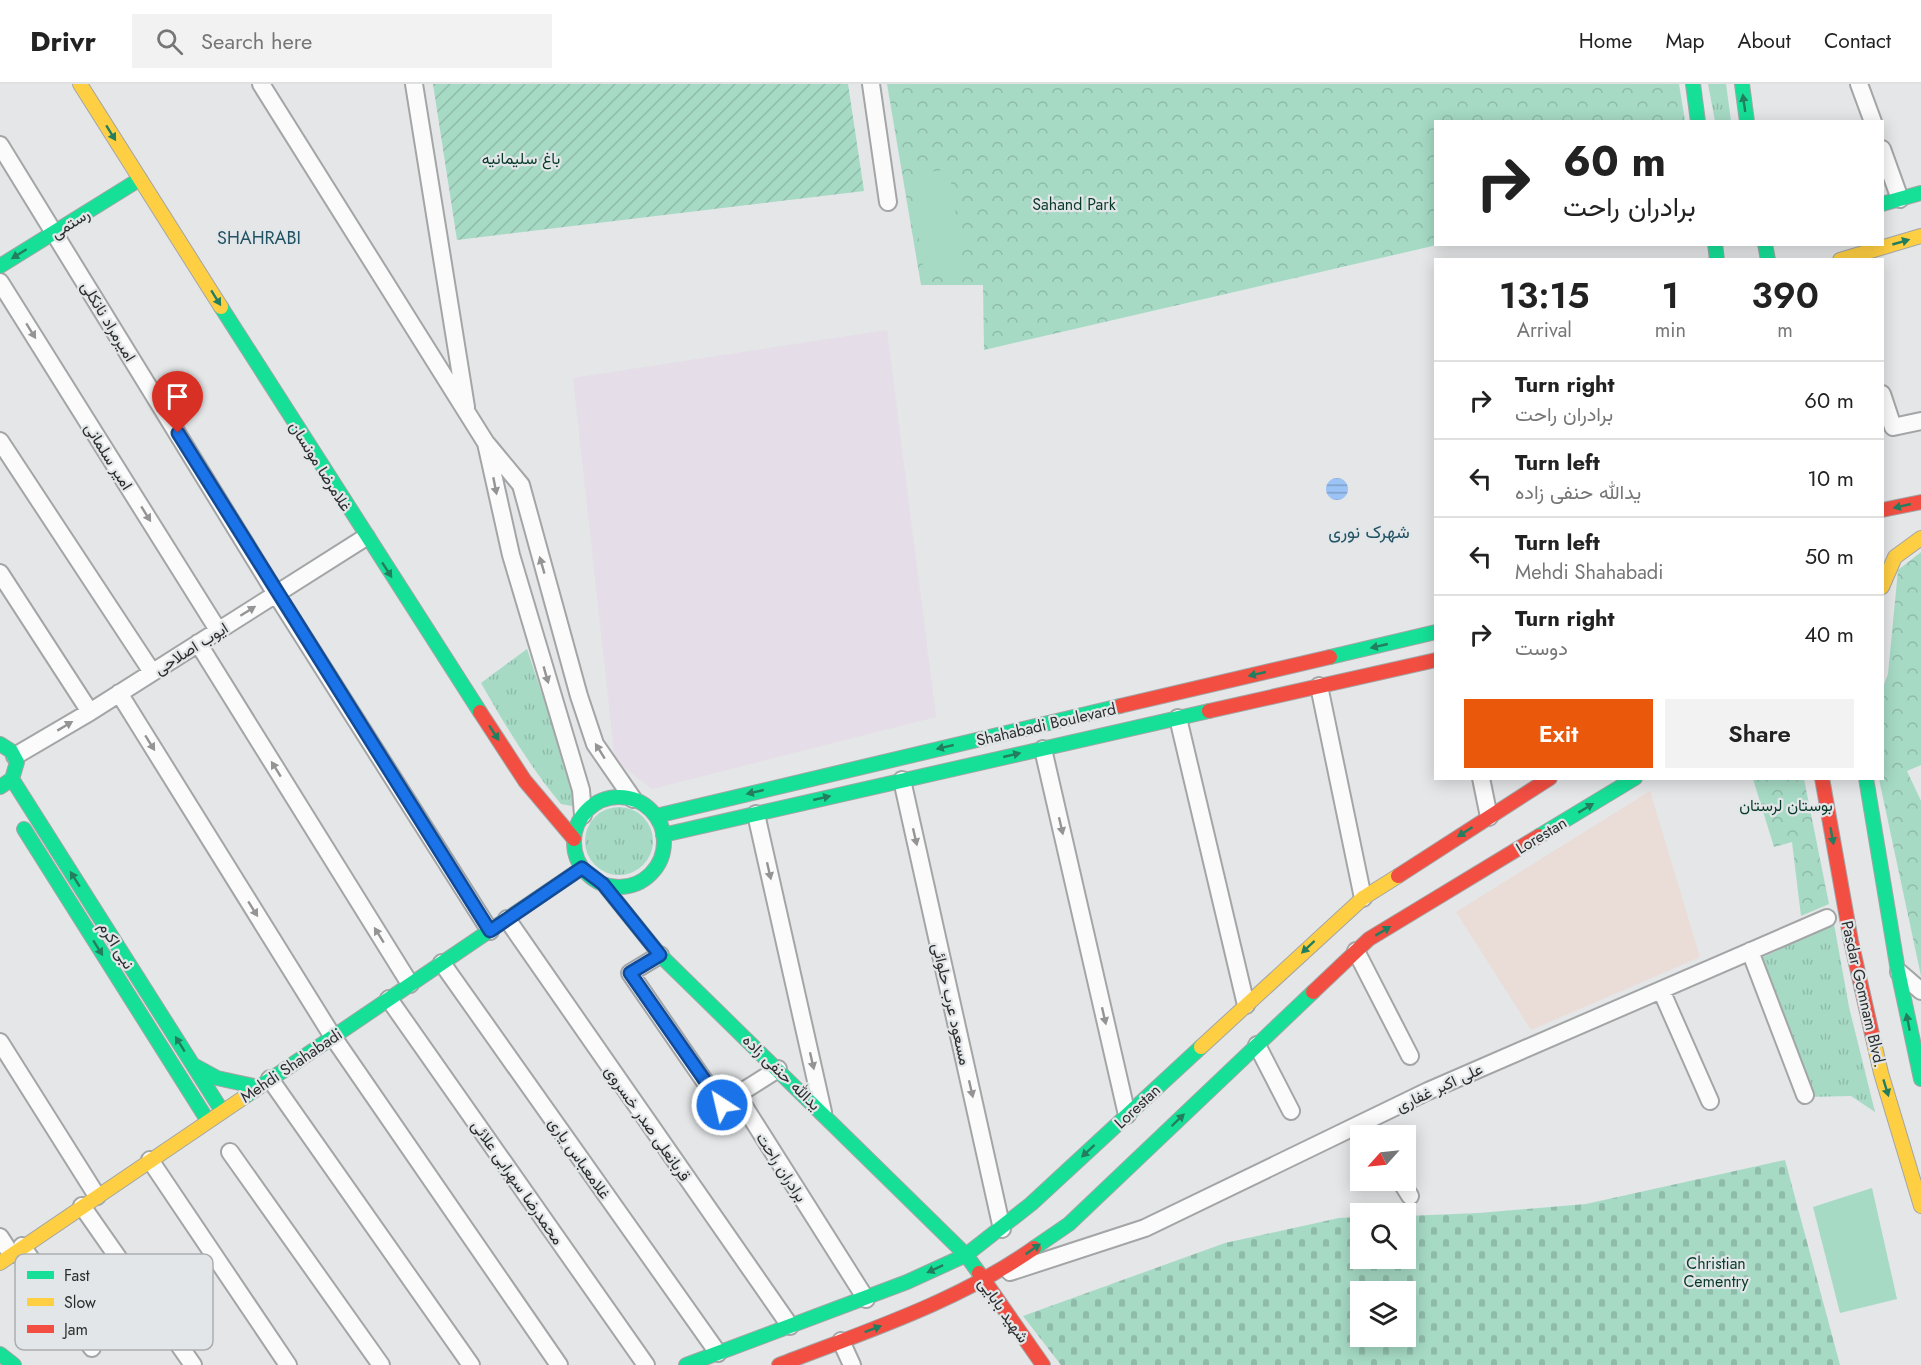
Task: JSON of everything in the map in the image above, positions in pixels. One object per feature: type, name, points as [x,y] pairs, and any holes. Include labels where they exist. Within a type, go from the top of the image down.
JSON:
[{"type":"street","name":"غلامرضا مونسان","points":[[80,84],[366,537],[525,781],[574,839]]},
{"type":"street","points":[[261,84],[467,414],[486,443],[521,485],[579,696],[595,744],[633,799]]},
{"type":"street","points":[[414,84],[467,414]]},
{"type":"street","points":[[871,84],[888,202]]},
{"type":"street","points":[[1693,84],[1698,120]]},
{"type":"street","points":[[1742,84],[1747,120]]},
{"type":"street","points":[[1859,84],[1872,120]]},
{"type":"street","name":"امیرمراد نانکلی","points":[[0,145],[276,594],[490,931]]},
{"type":"street","points":[[1884,155],[1900,199]]},
{"type":"street","name":"رستمی","points":[[0,266],[140,179]]},
{"type":"street","points":[[1884,203],[1921,193]]},
{"type":"street","points":[[1848,258],[1921,236]]},
{"type":"street","name":"امیر سلمانی","points":[[0,282],[219,630]]},
{"type":"street","points":[[1884,400],[1893,427],[1921,421]]},
{"type":"street","points":[[0,441],[152,672]]},
{"type":"street","points":[[486,443],[511,555],[581,790],[583,815]]},
{"type":"street","points":[[1884,510],[1921,502]]},
{"type":"street","name":"ایوب اصلاحی","points":[[15,756],[366,537]]},
{"type":"street","points":[[1884,582],[1894,557],[1921,538]]},
{"type":"street","points":[[0,573],[90,711]]},
{"type":"street","name":"Shahabadi Boulevard","points":[[656,816],[1434,632]]},
{"type":"street","points":[[198,643],[410,984]]},
{"type":"street","name":"Shahabadi Boulevard","points":[[663,835],[1434,660]]},
{"type":"street","points":[[1319,686],[1363,898]]},
{"type":"street","points":[[119,693],[333,1037],[559,1365]]},
{"type":"street","points":[[1178,718],[1246,1005]]},
{"type":"street","points":[[0,744],[15,756],[16,768],[6,783]]},
{"type":"street","points":[[1043,748],[1127,1115]]},
{"type":"street","name":"مسعود عرب حلوائی","points":[[902,780],[1002,1228]]},
{"type":"street","points":[[1481,780],[1489,817]]},
{"type":"street","name":"Lorestan","points":[[686,1365],[866,1299],[966,1255],[1002,1228],[1363,898],[1547,780]]},
{"type":"street","name":"Lorestan","points":[[779,1365],[928,1308],[984,1281],[1069,1224],[1369,939],[1632,780]]},
{"type":"street","name":"Pasdar Gomnam Blvd.","points":[[1822,780],[1851,941],[1876,1051],[1921,1206]]},
{"type":"street","points":[[1866,780],[1898,971],[1921,1079]]},
{"type":"street","name":"نبی اکرم","points":[[6,783],[222,1111]]},
{"type":"street","points":[[605,798],[633,799],[646,805],[656,816],[663,835],[661,857],[655,870],[644,879],[631,885],[618,887],[603,884],[582,868],[576,854],[574,839],[583,815],[593,805],[605,798]]},
{"type":"street","points":[[756,814],[823,1112]]},
{"type":"street","name":"نبی اکرم","points":[[19,822],[208,1121]]},
{"type":"street","name":"Mehdi Shahabadi","points":[[11,1254],[582,868]]},
{"type":"street","name":"یدالله حنفی زاده","points":[[603,884],[660,955],[823,1112],[966,1255]]},
{"type":"street","name":"علی اکبر غفاری","points":[[1375,1125],[1428,1091],[1827,918]]},
{"type":"street","name":"قربانعلی صدر خسروی","points":[[507,919],[790,1326]]},
{"type":"street","points":[[1356,951],[1410,1056]]},
{"type":"street","points":[[1750,951],[1805,1095]]},
{"type":"street","points":[[660,955],[630,973],[722,1105],[778,1069]]},
{"type":"street","name":"غلامعباس یاری","points":[[442,963],[718,1353]]},
{"type":"street","points":[[1898,971],[1921,991]]},
{"type":"street","points":[[1662,990],[1710,1101]]},
{"type":"street","name":"محمدرضا سهرابی علائی","points":[[389,999],[646,1365]]},
{"type":"street","points":[[0,1042],[97,1196]]},
{"type":"street","points":[[1257,1045],[1290,1111]]},
{"type":"street","points":[[193,1065],[217,1078],[264,1083],[471,1365]]},
{"type":"street","name":"برادران راحت","points":[[737,1095],[866,1299]]},
{"type":"street","name":"علی اکبر غفاری","points":[[984,1281],[1145,1228],[1350,1137]]},
{"type":"street","points":[[230,1152],[381,1365]]},
{"type":"street","points":[[150,1160],[288,1365]]},
{"type":"street","points":[[1407,1191],[1410,1196]]},
{"type":"street","points":[[82,1206],[116,1254]]},
{"type":"street","points":[[0,1237],[11,1254]]},
{"type":"street","name":"شهید بابایی","points":[[966,1255],[1043,1365]]},
{"type":"street","points":[[841,1341],[852,1365]]},
{"type":"street","points":[[183,1350],[193,1365]]},
{"type":"street","points":[[0,1354],[14,1365]]},
{"type":"shaded area","points":[[887,330],[936,717],[652,789],[615,760],[573,378]]},
{"type":"shaded area","points":[[1650,791],[1700,957],[1531,1030],[1456,912]]},
{"type":"green space","name":"باغ سلیمانیه","points":[[433,84],[848,84],[864,191],[457,240]]},
{"type":"green space","name":"Sahand Park","points":[[887,84],[1679,84],[1685,120],[1434,120],[1434,246],[984,350],[983,285],[921,285]]},
{"type":"green space","points":[[1708,84],[1726,84],[1731,120],[1715,120]]},
{"type":"green space","points":[[949,169],[964,269],[924,274],[910,175]]},
{"type":"green space","points":[[1921,552],[1921,765],[1907,771],[1921,801],[1921,976],[1879,780],[1884,780],[1884,684],[1888,674],[1898,570]]},
{"type":"green space","points":[[527,649],[574,790],[572,806],[561,804],[528,761],[481,683]]},
{"type":"green space","name":"بوستان لرستان","points":[[1753,780],[1804,780],[1829,904],[1801,916],[1792,842],[1774,847]]},
{"type":"green space","points":[[612,807],[626,807],[638,812],[648,822],[653,841],[648,860],[638,870],[626,875],[612,875],[600,870],[590,860],[585,848],[585,834],[590,822],[600,812]]},
{"type":"green space","points":[[1834,924],[1849,1007],[1875,1112],[1851,1096],[1807,1097],[1756,964],[1763,957]]},
{"type":"green space","name":"Christian Cementry","points":[[1785,1160],[1840,1365],[1061,1365],[1023,1316],[1225,1243],[1339,1218],[1350,1217],[1350,1269],[1416,1269],[1416,1216],[1586,1204]]},
{"type":"green space","points":[[1872,1188],[1897,1299],[1840,1313],[1813,1207]]},
{"type":"water","points":[[1333,478],[1341,478],[1348,485],[1348,493],[1341,500],[1333,500],[1326,493],[1326,485]]},
{"type":"traffic: fast","points":[[1693,84],[1698,120]]},
{"type":"traffic: fast","points":[[1742,84],[1747,120]]},
{"type":"traffic: fast","points":[[0,266],[140,179]]},
{"type":"traffic: fast","points":[[1884,203],[1921,193]]},
{"type":"traffic: fast","points":[[1715,246],[1717,258]]},
{"type":"traffic: fast","points":[[1765,246],[1768,258]]},
{"type":"traffic: fast","points":[[221,307],[480,712]]},
{"type":"traffic: fast","points":[[1330,657],[1434,632]]},
{"type":"traffic: fast","points":[[656,816],[1120,706]]},
{"type":"traffic: fast","points":[[663,835],[1209,711]]},
{"type":"traffic: fast","points":[[0,744],[11,751],[17,762],[12,779],[0,787]]},
{"type":"traffic: fast","points":[[12,779],[222,1111]]},
{"type":"traffic: fast","points":[[1539,836],[1632,780]]},
{"type":"traffic: fast","points":[[1866,780],[1898,971],[1921,1079]]},
{"type":"traffic: fast","points":[[619,797],[636,801],[651,810],[660,825],[664,842],[660,859],[651,874],[636,883],[619,887],[602,883],[587,874],[578,859],[574,842],[578,825],[587,810],[602,801],[619,797]]},
{"type":"traffic: fast","points":[[24,829],[208,1121]]},
{"type":"traffic: fast","points":[[243,1098],[582,868]]},
{"type":"traffic: fast","points":[[603,884],[660,955],[966,1255],[979,1273]]},
{"type":"traffic: fast","points":[[1034,1248],[1069,1224],[1313,992]]},
{"type":"traffic: fast","points":[[686,1365],[907,1282],[966,1255],[1031,1204],[1201,1047]]},
{"type":"traffic: fast","points":[[195,1066],[217,1078],[258,1087]]},
{"type":"traffic: fast","points":[[0,1354],[14,1365]]},
{"type":"traffic: slow","points":[[80,84],[221,307]]},
{"type":"traffic: slow","points":[[1847,258],[1921,236]]},
{"type":"traffic: slow","points":[[1884,582],[1895,557],[1921,538]]},
{"type":"traffic: slow","points":[[1201,1047],[1363,898],[1398,876]]},
{"type":"traffic: slow","points":[[1872,1034],[1881,1073],[1921,1206]]},
{"type":"traffic: slow","points":[[0,1263],[243,1098]]},
{"type":"traffic: jam","points":[[1884,510],[1921,502]]},
{"type":"traffic: jam","points":[[1120,706],[1330,657]]},
{"type":"traffic: jam","points":[[1209,711],[1434,660]]},
{"type":"traffic: jam","points":[[480,712],[525,781],[574,839]]},
{"type":"traffic: jam","points":[[1398,876],[1547,780]]},
{"type":"traffic: jam","points":[[1822,780],[1851,941],[1872,1034]]},
{"type":"traffic: jam","points":[[1313,992],[1369,939],[1539,836]]},
{"type":"traffic: jam","points":[[779,1365],[943,1300],[1005,1267],[1034,1248]]},
{"type":"traffic: jam","points":[[979,1273],[1043,1365]]},
{"type":"district","name":"SHAHRABI","points":[[259,238]]},
{"type":"district","name":"شهرک نوری","points":[[1369,532]]},
{"type":"route","points":[[178,433],[276,594],[490,931],[582,868],[592,878],[603,884],[660,955],[630,973],[722,1105]]}]
